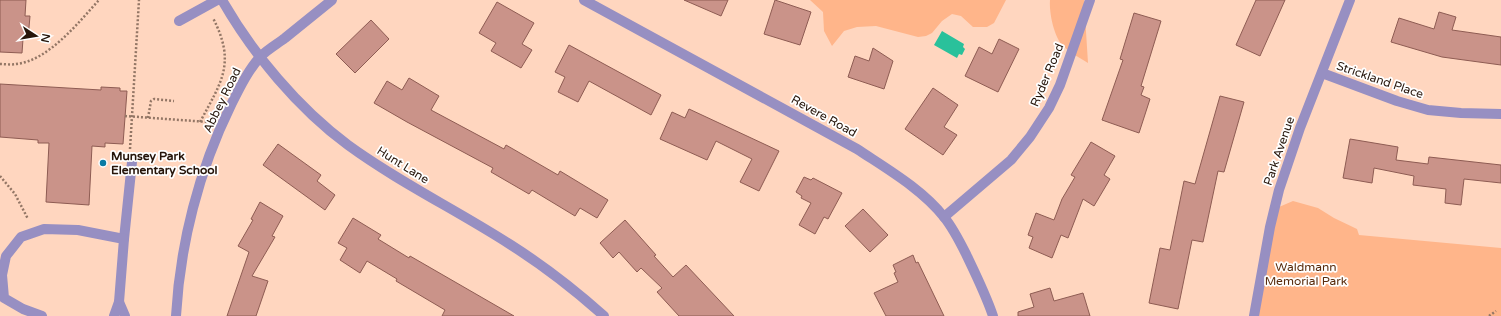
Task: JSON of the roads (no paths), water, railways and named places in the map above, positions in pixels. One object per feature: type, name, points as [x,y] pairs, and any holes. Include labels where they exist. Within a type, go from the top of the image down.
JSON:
[{"type":"street","points":[[179,21],[217,0]]},
{"type":"street","name":"Hunt Lane","points":[[222,0],[237,24],[291,94],[326,128],[376,164],[511,245],[576,291],[604,316]]},
{"type":"street","name":"Abbey Road","points":[[176,316],[177,298],[188,229],[200,185],[228,110],[246,76],[261,56],[332,0]]},
{"type":"street","name":"Revere Road","points":[[584,0],[857,149],[925,198],[944,217],[959,241],[977,276],[993,316]]},
{"type":"street","name":"Ryder Road","points":[[944,217],[1011,160],[1030,137],[1049,108],[1060,86],[1090,0]]},
{"type":"street","name":"Park Avenue","points":[[1254,316],[1270,227],[1279,190],[1300,128],[1350,0]]},
{"type":"street","name":"Strickland Place","points":[[1322,73],[1397,101],[1428,110],[1461,114],[1501,114]]},
{"type":"street","points":[[114,316],[119,302],[132,162]]},
{"type":"street","points":[[42,316],[23,309],[4,298],[2,275],[6,256],[21,237],[44,229],[78,230],[124,239]]},
{"type":"street","points":[[119,302],[125,316]]},
{"type":"place","name":"Munsey Park Elementary School","points":[[103,163]]},
{"type":"park label","name":"Waldmann Memorial Park","points":[[1306,274]]}]
